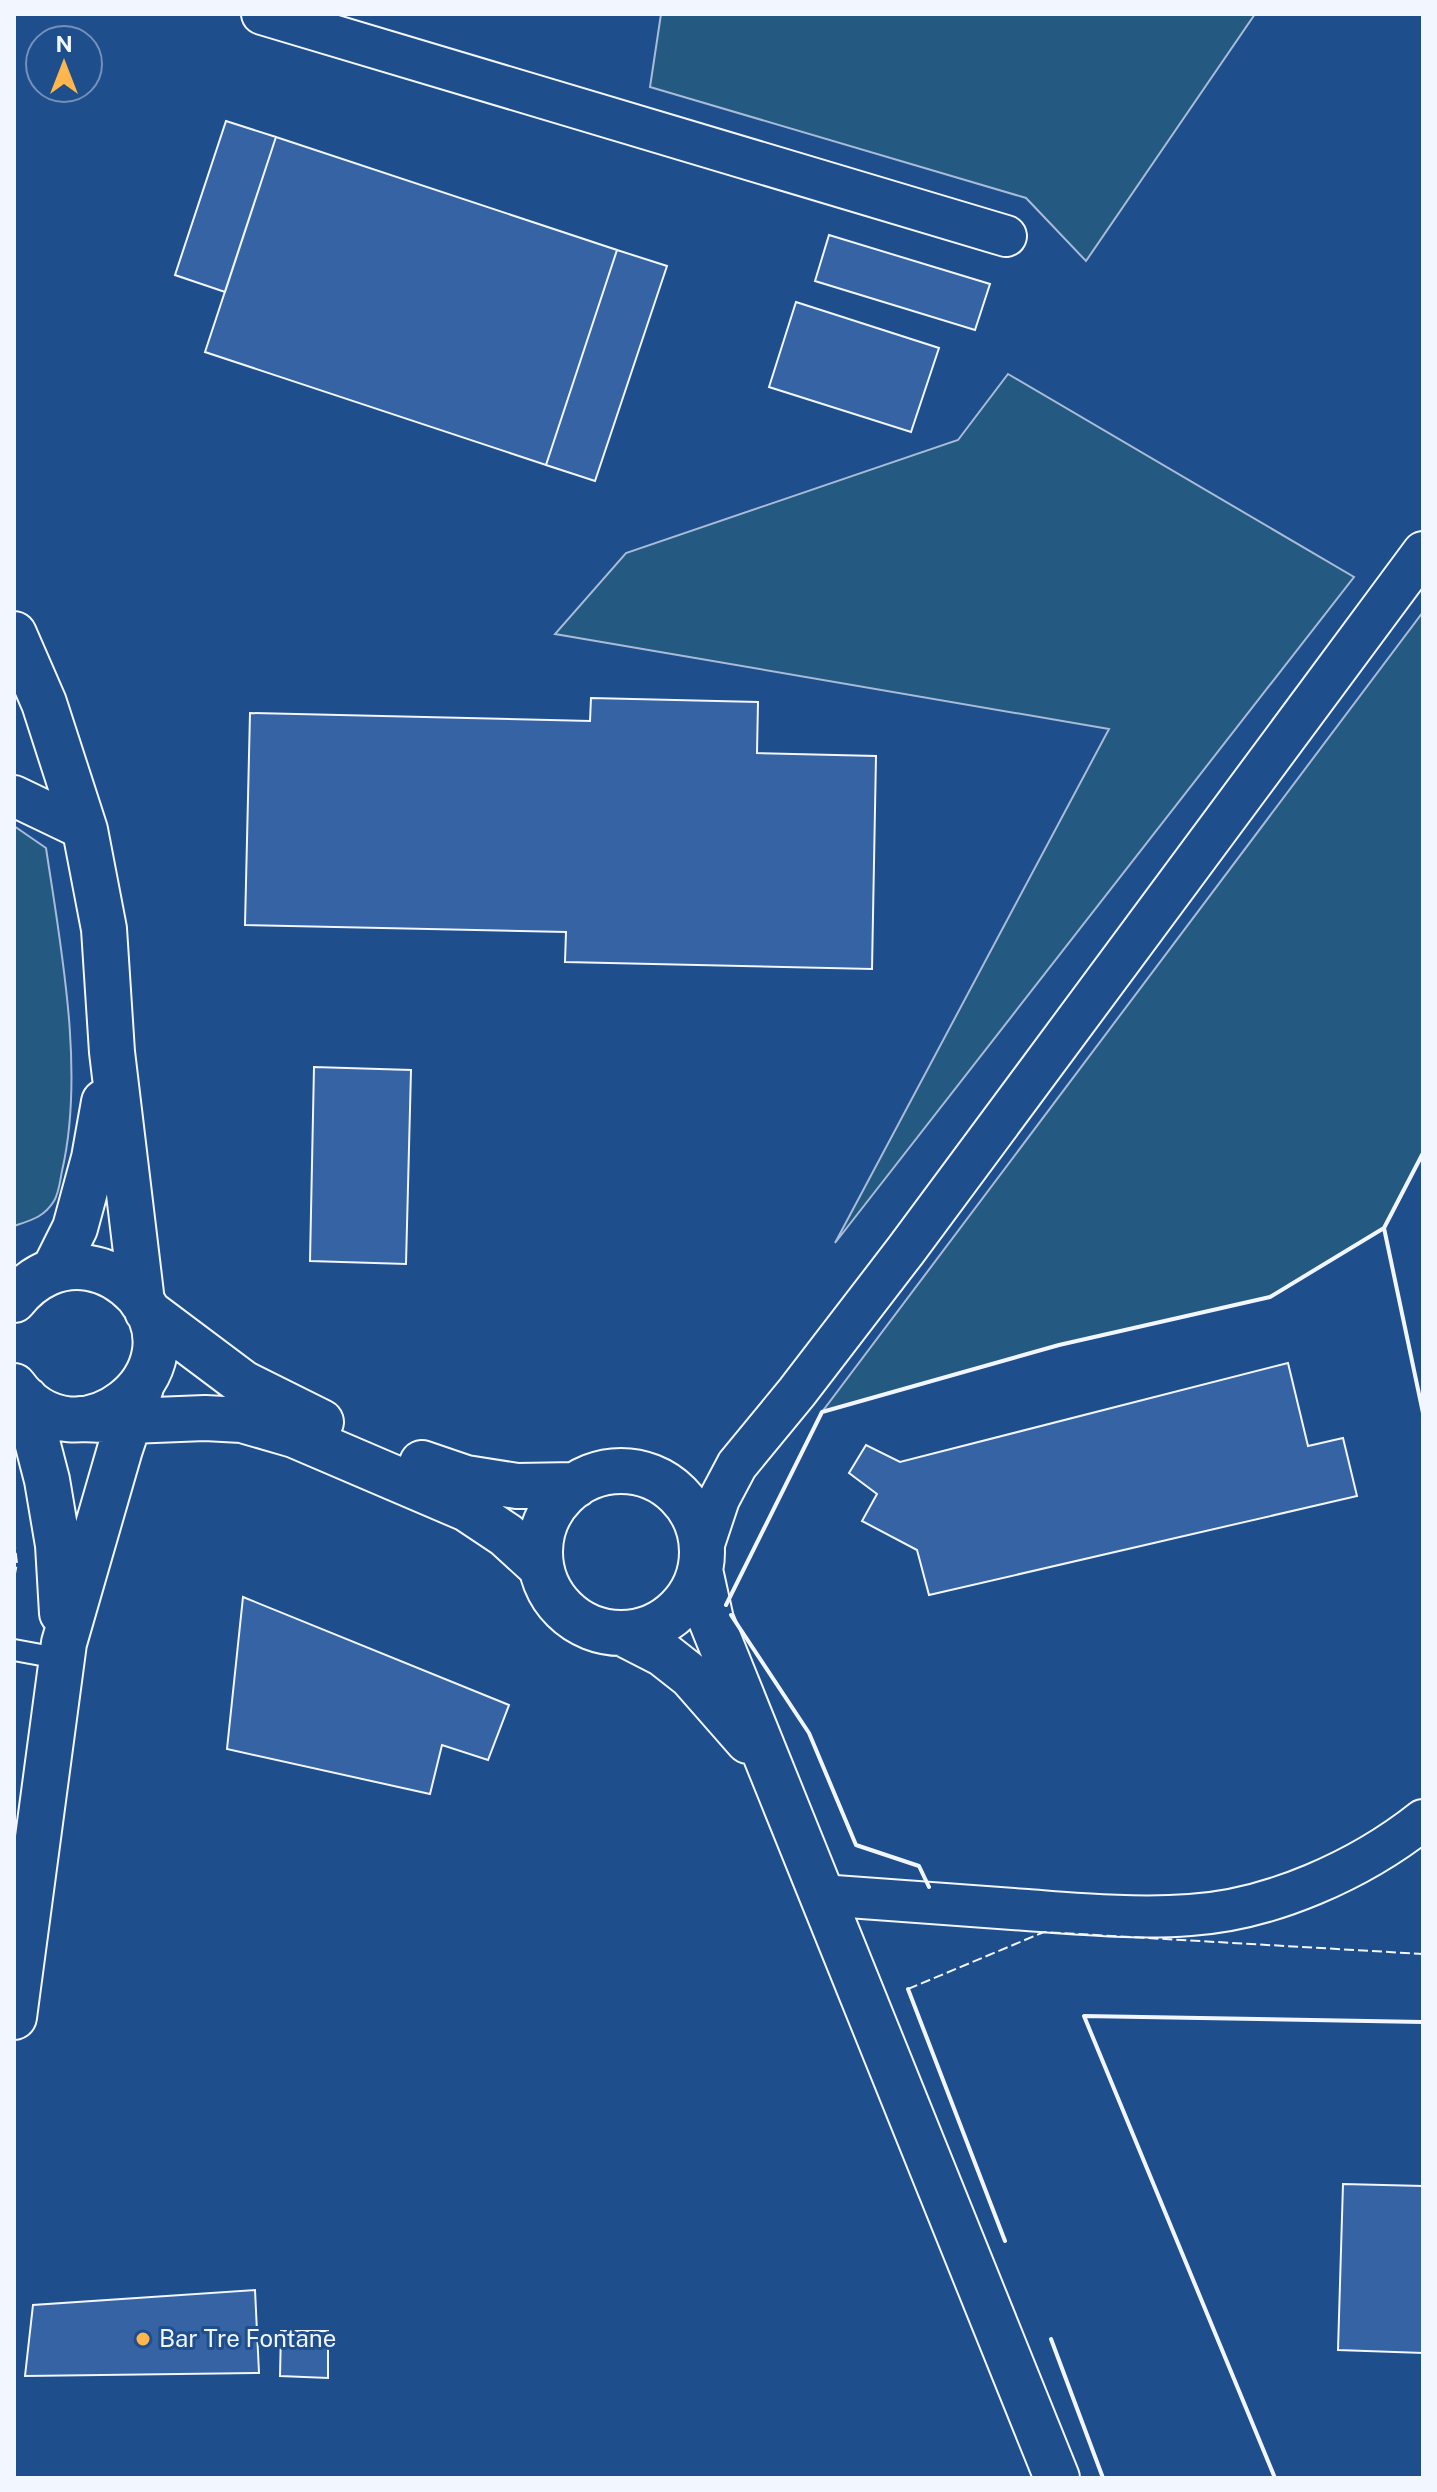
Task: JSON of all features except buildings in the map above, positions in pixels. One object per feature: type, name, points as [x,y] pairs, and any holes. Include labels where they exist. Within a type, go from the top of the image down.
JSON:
[{"type":"street","points":[[262,14],[1006,236]]},
{"type":"street","points":[[624,1634],[650,1628],[673,1615],[690,1595],[719,1499],[737,1465],[906,1250],[1423,552]]},
{"type":"street","points":[[14,634],[44,703],[85,830],[104,929],[112,1052],[145,1306],[153,1330],[154,1350],[135,1404],[63,1651],[14,2017]]},
{"type":"street","points":[[14,796],[85,830]]},
{"type":"street","points":[[32,1277],[75,1228],[94,1158],[112,1052]]},
{"type":"street","points":[[32,1277],[84,1267],[104,1272],[122,1281],[145,1306],[243,1383],[310,1417],[400,1455],[466,1478],[517,1486],[576,1485]]},
{"type":"street","points":[[20,1392],[51,1415],[81,1419],[135,1404],[164,1418],[242,1420],[294,1435],[467,1509],[506,1535],[541,1567]]},
{"type":"street","points":[[20,1392],[47,1480],[56,1532],[63,1651]]},
{"type":"street","points":[[771,1766],[691,1676],[663,1654],[624,1634],[592,1628],[564,1610],[553,1598],[541,1567],[540,1540],[549,1514],[576,1485],[617,1471],[645,1475],[670,1488],[696,1522],[711,1620],[771,1766],[1057,2478]]},
{"type":"street","points":[[821,1895],[1103,1915],[1192,1915],[1247,1905],[1318,1884],[1394,1843],[1423,1820]]},
{"type":"lane","points":[[14,1650],[63,1651]]},
{"type":"shaded area","points":[[661,14],[1255,14],[1086,261],[1026,198],[650,87]]},
{"type":"shaded area","points":[[1008,374],[1354,577],[835,1243],[1109,729],[555,634],[626,553],[958,440]]},
{"type":"shaded area","points":[[1423,612],[1423,1153],[1384,1228],[1270,1297],[1059,1345],[822,1412]]},
{"type":"shaded area","points":[[14,826],[46,848],[68,1010],[71,1093],[69,1133],[56,1198],[42,1214],[14,1226]]},
{"type":"fence","points":[[14,1539],[17,1563],[14,1579]]},
{"type":"fence","points":[[908,1989],[1044,1932],[1423,1954]]},
{"type":"wall","points":[[726,1605],[822,1412],[1059,1345],[1270,1297],[1384,1228],[1423,1153]]},
{"type":"wall","points":[[1384,1228],[1423,1413]]},
{"type":"wall","points":[[731,1615],[809,1733],[856,1845],[919,1866],[929,1887]]},
{"type":"wall","points":[[908,1989],[1005,2241]]},
{"type":"wall","points":[[1275,2478],[1084,2016],[1423,2022]]},
{"type":"wall","points":[[1051,2339],[1103,2478]]},
{"type":"place","name":"Bar Tre Fontane","points":[[143,2339]]}]
